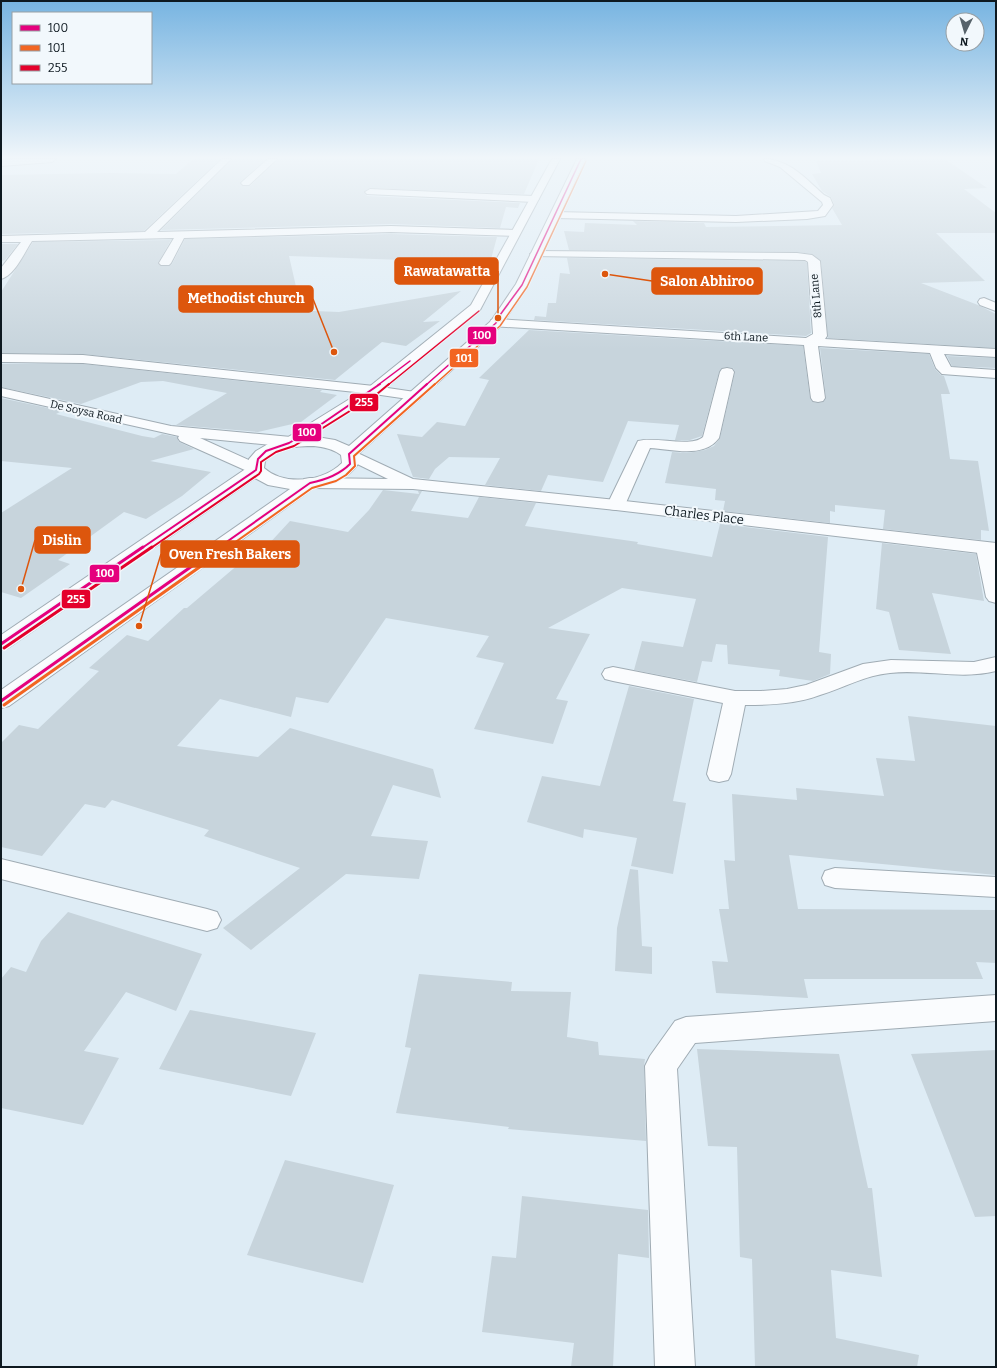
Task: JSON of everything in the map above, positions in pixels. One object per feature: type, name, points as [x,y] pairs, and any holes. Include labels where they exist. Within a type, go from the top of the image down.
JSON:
[{"type":"main road","points":[[148,235],[161,223]]},
{"type":"main road","points":[[1,644],[256,470],[255,464],[257,459],[262,454],[274,447],[291,442],[374,390],[476,307],[521,223]]},
{"type":"main road","points":[[1,701],[310,483],[325,480],[346,470],[350,464],[349,454],[496,323],[500,315],[522,285],[551,223]]},
{"type":"main road","points":[[1,239],[391,229],[515,233]]},
{"type":"main road","points":[[165,263],[181,234]]},
{"type":"main road","points":[[1,275],[10,266],[28,239]]},
{"type":"main road","name":"8th Lane","points":[[536,254],[808,257],[814,261],[820,336],[810,341]]},
{"type":"main road","points":[[984,302],[996,308]]},
{"type":"main road","name":"6th Lane","points":[[496,323],[996,353]]},
{"type":"main road","points":[[810,341],[818,398]]},
{"type":"main road","points":[[935,349],[943,368],[947,371],[996,374]]},
{"type":"main road","points":[[1,358],[83,359],[374,390],[415,396]]},
{"type":"main road","points":[[616,504],[644,444],[656,442],[692,445],[704,444],[711,438],[727,372]]},
{"type":"main road","name":"De Soysa Road","points":[[1,392],[171,431],[291,442]]},
{"type":"main road","name":"De Soysa Road","points":[[171,431],[256,470],[261,476],[279,483],[310,483]]},
{"type":"main road","name":"Charles Place","points":[[291,442],[311,441],[328,443],[341,447],[349,454],[413,484]]},
{"type":"main road","name":"Charles Place","points":[[310,483],[413,484],[616,504],[991,548]]},
{"type":"main road","points":[[991,548],[996,597]]},
{"type":"main road","points":[[613,674],[735,698],[787,696],[811,691],[871,669],[891,666],[974,670],[996,663]]},
{"type":"main road","points":[[719,774],[735,698]]},
{"type":"main road","points":[[1,869],[207,920]]},
{"type":"main road","points":[[835,878],[996,887]]},
{"type":"main road","points":[[675,1367],[661,1066],[686,1030],[996,1008]]},
{"type":"building","points":[[1,223],[153,223],[144,231],[1,234]]},
{"type":"building","points":[[168,223],[501,223],[500,228],[391,224],[161,230]]},
{"type":"building","points":[[585,223],[637,225],[635,223],[704,223],[706,227],[842,225],[841,223],[996,223],[996,233],[936,233],[985,281],[921,283],[978,305],[996,314],[996,348],[828,338],[821,261],[812,254],[797,252],[569,250],[564,231],[584,232]]},
{"type":"building","points":[[391,234],[497,237],[490,263],[289,256],[297,291],[290,310],[339,312],[461,291],[423,322],[440,321],[406,346],[382,342],[335,380],[83,354],[1,353],[1,292],[33,242],[171,240],[158,263],[161,266],[169,266],[172,264],[185,239]]},
{"type":"building","points":[[1,244],[18,244],[5,260],[1,261]]},
{"type":"building","points":[[567,258],[805,261],[807,263],[811,333],[806,336],[534,320],[535,316],[546,317],[548,303],[556,303],[560,273],[570,274]]},
{"type":"building","points":[[529,330],[803,346],[810,398],[813,402],[818,403],[823,402],[826,398],[820,348],[929,354],[935,369],[944,376],[950,394],[941,394],[950,459],[978,461],[989,531],[981,530],[981,540],[883,529],[885,510],[835,505],[835,512],[830,511],[830,523],[723,511],[725,501],[715,500],[716,489],[665,483],[672,452],[687,453],[705,450],[714,446],[720,438],[735,372],[733,368],[727,367],[722,368],[719,372],[702,436],[690,440],[675,440],[679,425],[628,421],[603,482],[548,475],[541,491],[485,485],[500,458],[449,457],[435,469],[429,479],[413,477],[397,434],[422,437],[437,422],[465,426],[489,380],[479,378]]},
{"type":"building","points":[[947,356],[996,358],[996,368],[952,366]]},
{"type":"building","points":[[1,364],[83,364],[322,390],[320,392],[337,395],[301,422],[258,432],[176,425],[227,393],[163,381],[141,382],[81,404],[1,387]]},
{"type":"building","points":[[1,398],[62,411],[56,414],[142,436],[154,438],[162,434],[177,437],[179,442],[194,449],[150,461],[211,472],[182,496],[146,519],[124,512],[58,560],[70,564],[21,598],[1,592],[1,513],[72,468],[1,461]]},
{"type":"building","points":[[383,490],[419,494],[418,491],[422,491],[411,511],[468,518],[479,497],[536,503],[525,526],[638,542],[637,544],[712,557],[720,524],[828,537],[819,652],[831,654],[830,674],[813,681],[779,676],[780,670],[728,664],[727,645],[716,644],[712,662],[702,661],[697,682],[634,670],[642,641],[683,647],[696,599],[622,588],[548,628],[590,634],[556,699],[568,701],[553,744],[474,729],[504,663],[476,657],[489,636],[386,618],[328,703],[296,697],[291,717],[220,699],[177,746],[258,757],[290,728],[433,769],[441,798],[393,785],[371,836],[428,841],[419,879],[346,874],[251,950],[223,928],[300,868],[204,836],[209,830],[112,800],[105,808],[85,804],[42,856],[1,847],[1,743],[19,725],[38,729],[99,671],[89,668],[127,635],[148,641],[184,608],[187,608],[246,558],[254,560],[290,521],[348,532],[369,510]]},
{"type":"building","points":[[882,543],[976,554],[984,601],[932,593],[951,654],[899,650],[889,612],[876,609]]},
{"type":"building","points":[[629,686],[694,699],[673,801],[686,803],[673,874],[631,866],[637,838],[584,829],[583,838],[527,822],[542,776],[600,786]]},
{"type":"building","points":[[908,716],[996,726],[996,875],[789,855],[798,909],[996,910],[996,963],[976,962],[983,979],[804,979],[808,998],[716,993],[712,961],[728,962],[719,909],[729,909],[724,860],[735,861],[732,794],[797,800],[796,788],[884,796],[876,758],[915,761]]},
{"type":"building","points":[[630,869],[638,870],[642,946],[652,947],[652,974],[615,971],[617,928]]},
{"type":"building","points":[[68,912],[202,954],[176,1011],[126,992],[84,1051],[119,1058],[83,1125],[1,1108],[1,979],[11,967],[26,972],[41,941]]},
{"type":"building","points":[[419,974],[512,982],[511,991],[571,992],[567,1037],[598,1042],[599,1055],[645,1059],[646,1141],[508,1129],[509,1127],[396,1113],[411,1048],[405,1047]]},
{"type":"building","points":[[190,1010],[316,1033],[291,1096],[159,1069]]},
{"type":"building","points":[[697,1049],[839,1054],[868,1188],[872,1188],[882,1277],[831,1270],[836,1338],[919,1355],[917,1367],[755,1367],[752,1259],[740,1257],[737,1147],[708,1146]]},
{"type":"building","points":[[996,1050],[996,1216],[975,1217],[911,1054]]},
{"type":"building","points":[[285,1160],[394,1185],[363,1283],[247,1255]]},
{"type":"building","points":[[522,1196],[648,1210],[649,1258],[618,1254],[613,1367],[571,1367],[574,1343],[482,1332],[492,1256],[516,1258]]},
{"type":"transit line","name":"100","points":[[1,701],[310,483],[332,477],[346,468],[350,464],[349,454],[496,323],[500,315],[522,285],[551,223]]},
{"type":"transit line","name":"101","points":[[4,705],[312,488],[336,481],[351,471],[355,466],[354,456],[500,326],[527,287],[557,223]]},
{"type":"transit line","name":"255","points":[[4,648],[259,474],[261,471],[261,462],[276,452],[294,446],[377,394],[479,311]]},
{"type":"transit line","name":"100","points":[[1,644],[256,470],[258,459],[266,451],[289,443],[323,423],[368,393],[410,361]]},
{"type":"place","name":"Salon Abhiroo","points":[[605,274]]},
{"type":"place","name":"Rawatawatta","points":[[498,318]]},
{"type":"place","name":"Methodist church","points":[[334,352]]},
{"type":"place","name":"Dislin","points":[[21,589]]},
{"type":"place","name":"Oven Fresh Bakers","points":[[139,626]]}]
